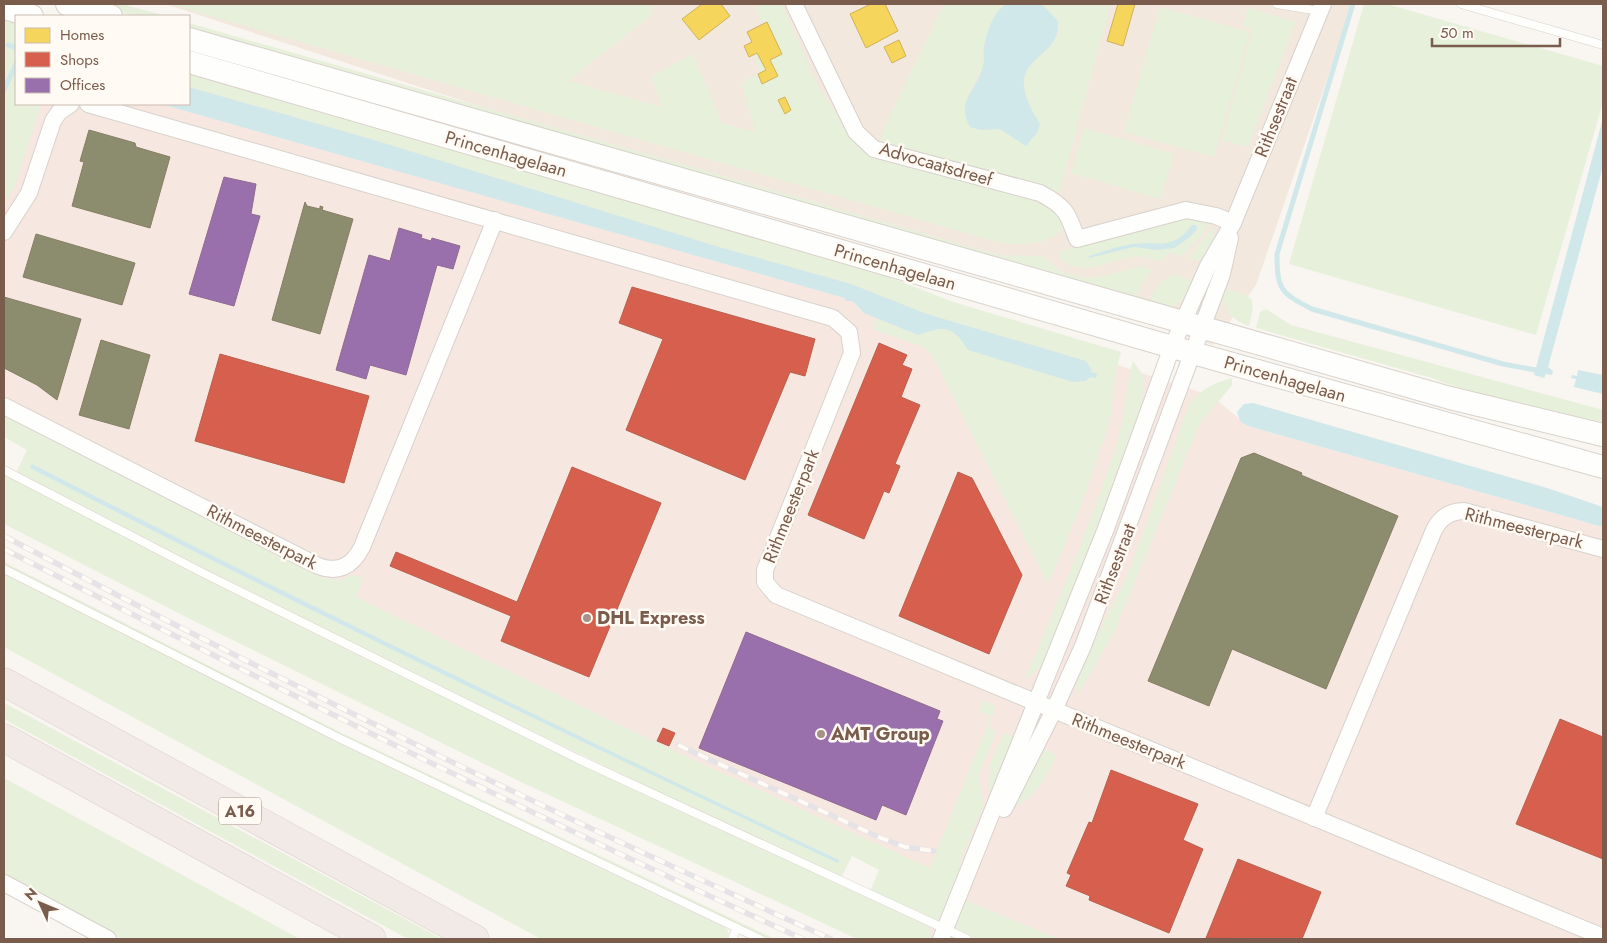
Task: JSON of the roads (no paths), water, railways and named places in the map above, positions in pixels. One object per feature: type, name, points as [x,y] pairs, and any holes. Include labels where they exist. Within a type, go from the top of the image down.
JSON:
[{"type":"highway","name":"A16","points":[[4,682],[475,939]]},
{"type":"highway","points":[[4,738],[372,939]]},
{"type":"main road","points":[[67,4],[106,15]]},
{"type":"main road","points":[[4,8],[28,15]]},
{"type":"main road","name":"Princenhagelaan","points":[[190,38],[1192,326],[1249,340],[1450,398],[1603,435]]},
{"type":"main road","name":"Princenhagelaan","points":[[190,62],[1182,350],[1603,467]]},
{"type":"street","name":"Advocaatsdreef","points":[[794,4],[856,132],[874,149],[1040,194],[1064,208],[1069,216],[1077,239],[1186,210],[1216,216],[1233,223]]},
{"type":"street","name":"Rithsestraat","points":[[943,935],[1105,531],[1192,326],[1222,274],[1233,223],[1321,8]]},
{"type":"street","points":[[4,232],[30,193],[53,121],[59,112],[70,105]]},
{"type":"street","name":"Rithmeesterpark","points":[[92,105],[827,315],[840,321],[849,332],[853,346],[852,353],[767,564],[766,582],[772,591],[781,598],[1603,937]]},
{"type":"street","name":"Rithmeesterpark","points":[[4,406],[316,565],[329,569],[344,568],[355,559],[362,547],[495,220]]},
{"type":"street","name":"Rithsestraat","points":[[962,890],[1054,710],[1110,577],[1182,350]]},
{"type":"street","name":"Rithmeesterpark","points":[[1314,818],[1434,530],[1441,520],[1452,513],[1464,511],[1603,549]]},
{"type":"street","points":[[4,882],[108,939]]},
{"type":"lane","name":"Rithsestraat","points":[[1277,4],[1321,8]]},
{"type":"lane","points":[[1461,4],[1603,45]]},
{"type":"lane","points":[[4,470],[214,578],[578,758],[943,935],[966,939]]},
{"type":"lane","points":[[4,569],[339,738],[760,939]]},
{"type":"lane","points":[[732,939],[737,928]]},
{"type":"water","points":[[1007,4],[1042,4],[1058,21],[1056,35],[1050,46],[1033,62],[1026,72],[1024,84],[1028,101],[1040,124],[1037,133],[1026,146],[1000,129],[981,130],[970,127],[966,118],[966,102],[983,66],[984,47],[989,29],[994,17]]},
{"type":"water","points":[[190,87],[374,140],[719,247],[851,284],[927,314],[1086,361],[1091,372],[1097,374],[1096,378],[1090,377],[1086,381],[1073,382],[968,350],[958,336],[948,330],[935,330],[918,335],[864,313],[853,301],[845,301],[845,298],[165,105],[190,105]]},
{"type":"water","points":[[1603,118],[1603,166],[1548,367],[1553,371],[1552,375],[1546,374],[1544,378],[1534,375]]},
{"type":"water","points":[[1192,225],[1196,225],[1197,229],[1190,237],[1174,248],[1157,250],[1134,247],[1089,258],[1089,256],[1127,245],[1172,242],[1178,239]]},
{"type":"water","points":[[1578,370],[1603,375],[1603,394],[1574,387],[1576,379],[1571,378],[1572,375],[1577,376]]},
{"type":"water","points":[[1253,403],[1547,488],[1603,507],[1603,527],[1248,426],[1240,421],[1237,412],[1244,404]]},
{"type":"water","points":[[32,464],[434,665],[839,860],[838,863],[533,718],[331,619],[30,468]]},
{"type":"waterway","points":[[1353,4],[1277,254],[1278,276],[1283,289],[1293,299],[1312,309],[1503,364],[1541,371]]},
{"type":"waterway","points":[[8,45],[15,48]]},
{"type":"waterway","points":[[4,90],[15,66]]},
{"type":"railway","points":[[4,536],[208,642],[414,744],[622,843],[831,939]]},
{"type":"railway","points":[[4,549],[202,650],[401,748],[601,845],[803,939]]},
{"type":"railway","points":[[678,745],[881,838],[905,847],[934,851]]},
{"type":"place","name":"DHL Express","points":[[587,618]]},
{"type":"place","name":"AMT Group","points":[[821,734]]}]
